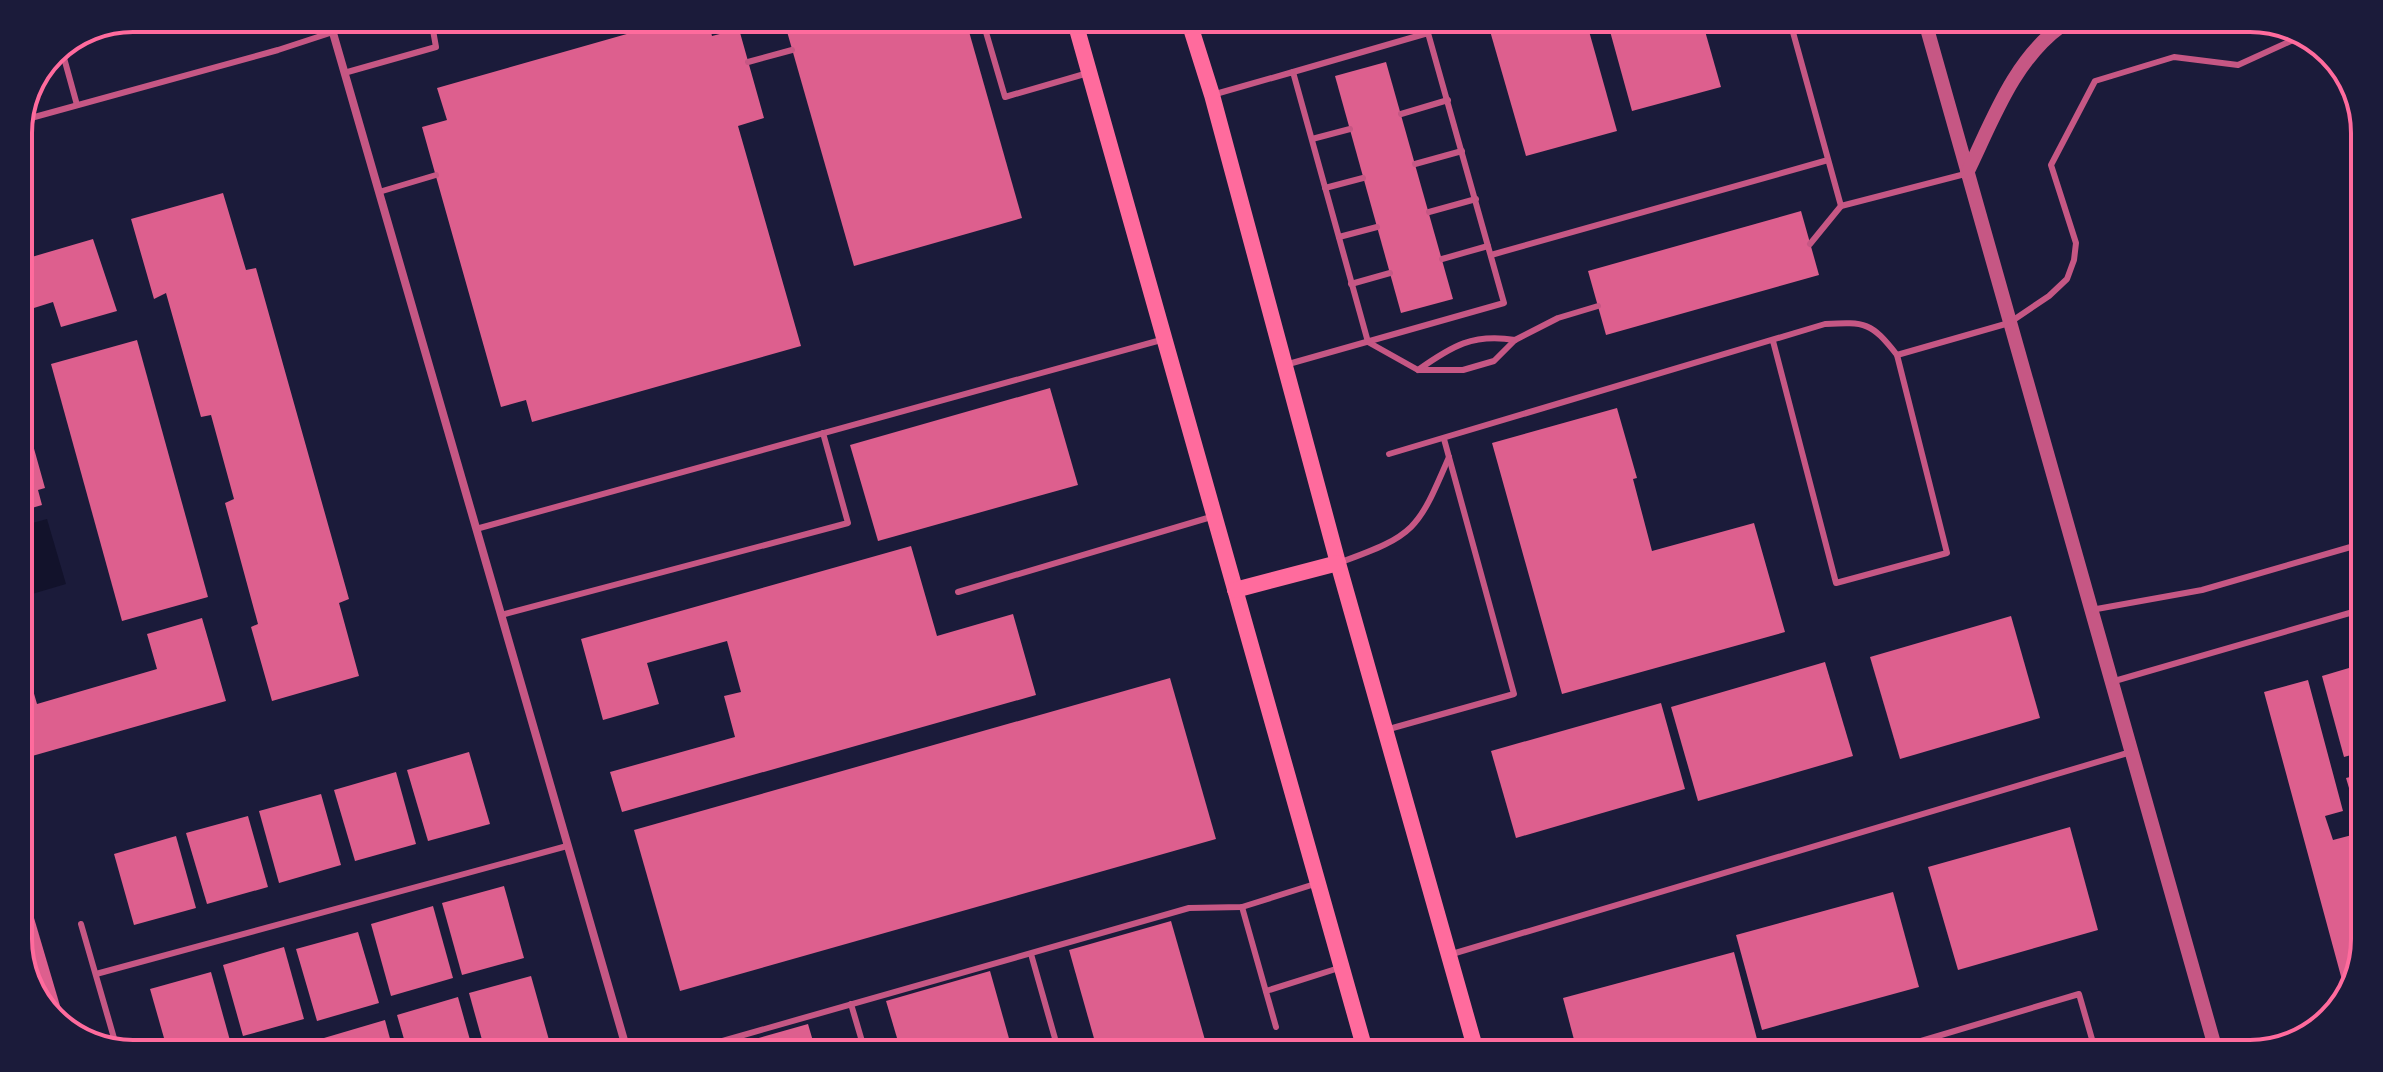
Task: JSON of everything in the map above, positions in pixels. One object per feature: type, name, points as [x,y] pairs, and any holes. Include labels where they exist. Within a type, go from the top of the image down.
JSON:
[{"type":"main road","points":[[1078,32],[1362,1040]]},
{"type":"main road","points":[[1192,32],[1473,1040]]},
{"type":"main road","points":[[1235,590],[1338,563]]},
{"type":"street","points":[[333,32],[624,1040]]},
{"type":"street","points":[[1928,32],[2213,1040]]},
{"type":"street","points":[[1967,173],[2013,78],[2053,32]]},
{"type":"lane","points":[[33,117],[333,32]]},
{"type":"lane","points":[[344,73],[436,47],[433,32]]},
{"type":"lane","points":[[986,32],[1005,97],[1089,73]]},
{"type":"lane","points":[[1793,32],[1841,206]]},
{"type":"lane","points":[[1212,95],[1428,33],[1504,303],[1284,365]]},
{"type":"lane","points":[[1897,355],[2009,323],[2049,296],[2067,279],[2076,243],[2051,165],[2095,81],[2174,57],[2238,65],[2291,41]]},
{"type":"lane","points":[[748,62],[792,50]]},
{"type":"lane","points":[[64,59],[77,105]]},
{"type":"lane","points":[[1293,72],[1368,342],[1418,370],[1463,370],[1494,361],[1515,340],[1558,318],[1598,306]]},
{"type":"lane","points":[[1401,114],[1448,100]]},
{"type":"lane","points":[[1312,139],[1350,129]]},
{"type":"lane","points":[[1415,164],[1462,151]]},
{"type":"lane","points":[[1491,255],[1828,160]]},
{"type":"lane","points":[[1810,244],[1841,206],[1967,173]]},
{"type":"lane","points":[[379,192],[436,175]]},
{"type":"lane","points":[[1325,188],[1363,178]]},
{"type":"lane","points":[[1429,212],[1476,199]]},
{"type":"lane","points":[[1339,237],[1377,227]]},
{"type":"lane","points":[[1442,259],[1488,246]]},
{"type":"lane","points":[[1351,284],[1390,273]]},
{"type":"lane","points":[[1389,454],[1825,324],[1857,323],[1878,331],[1897,355],[1947,553],[1836,583],[1773,341]]},
{"type":"lane","points":[[1418,370],[1453,346],[1491,336],[1515,340]]},
{"type":"lane","points":[[476,529],[1165,339]]},
{"type":"lane","points":[[501,615],[848,523],[823,433]]},
{"type":"lane","points":[[1385,730],[1514,694],[1444,439]]},
{"type":"lane","points":[[1338,563],[1386,546],[1409,530],[1426,512],[1449,457]]},
{"type":"lane","points":[[958,592],[1215,516]]},
{"type":"lane","points":[[2091,610],[2202,590],[2351,547]]},
{"type":"lane","points":[[2111,682],[2351,613]]},
{"type":"lane","points":[[1449,955],[2131,752]]},
{"type":"lane","points":[[96,974],[567,846]]},
{"type":"lane","points":[[726,1040],[1189,908],[1242,907],[1318,883]]},
{"type":"lane","points":[[1242,907],[1276,1027]]},
{"type":"lane","points":[[81,924],[114,1038]]},
{"type":"lane","points":[[1031,954],[1055,1040]]},
{"type":"lane","points":[[1266,991],[1341,967]]},
{"type":"lane","points":[[1924,1040],[2079,994],[2092,1040]]},
{"type":"lane","points":[[851,1004],[862,1040]]},
{"type":"shaded area","points":[[47,519],[66,584],[32,594],[32,523]]},
{"type":"building","points":[[634,32],[711,32],[712,36],[740,32],[764,118],[738,126],[801,346],[532,422],[526,400],[501,407],[422,127],[447,120],[437,88]]},
{"type":"building","points":[[787,32],[969,32],[1022,218],[854,266]]},
{"type":"building","points":[[1490,32],[1589,32],[1617,131],[1526,156]]},
{"type":"building","points":[[1610,32],[1705,32],[1721,87],[1632,111]]},
{"type":"building","points":[[1386,62],[1453,299],[1401,313],[1335,76]]},
{"type":"building","points":[[223,193],[246,270],[256,268],[349,599],[339,603],[359,676],[272,701],[251,627],[258,624],[225,503],[234,499],[211,415],[201,417],[166,293],[154,299],[131,219]]},
{"type":"building","points":[[1801,211],[1819,275],[1606,335],[1588,271]]},
{"type":"building","points":[[93,239],[117,311],[61,327],[53,302],[32,309],[32,257]]},
{"type":"building","points":[[137,340],[208,597],[122,621],[51,364]]},
{"type":"building","points":[[1050,388],[1078,485],[878,541],[850,445]]},
{"type":"building","points":[[1617,408],[1637,478],[1633,479],[1652,551],[1754,523],[1785,632],[1562,694],[1492,443]]},
{"type":"building","points":[[32,441],[45,488],[38,490],[42,505],[32,508]]},
{"type":"building","points":[[911,546],[937,636],[1013,614],[1036,695],[622,812],[610,772],[735,737],[724,696],[741,692],[727,641],[647,663],[659,704],[603,720],[581,639]]},
{"type":"building","points":[[2011,616],[2040,718],[1900,759],[1870,657]]},
{"type":"building","points":[[202,618],[226,701],[32,756],[32,687],[37,704],[157,669],[147,634]]},
{"type":"building","points":[[1825,662],[1853,756],[1698,801],[1671,707]]},
{"type":"building","points":[[2351,667],[2351,755],[2344,757],[2322,676]]},
{"type":"building","points":[[1170,678],[1216,839],[680,991],[634,830]]},
{"type":"building","points":[[2308,680],[2343,811],[2325,816],[2333,840],[2351,835],[2351,939],[2342,980],[2264,692]]},
{"type":"building","points":[[1661,703],[1685,789],[1516,838],[1491,751]]},
{"type":"building","points":[[469,752],[490,824],[428,841],[407,770]]},
{"type":"building","points":[[396,772],[416,844],[355,861],[334,790]]},
{"type":"building","points":[[2351,777],[2351,795],[2346,778]]},
{"type":"building","points":[[321,794],[341,865],[279,883],[259,811]]},
{"type":"building","points":[[248,816],[268,887],[207,904],[186,833]]},
{"type":"building","points":[[2070,827],[2098,930],[1958,970],[1928,867]]},
{"type":"building","points":[[176,836],[196,908],[134,925],[114,854]]},
{"type":"building","points":[[504,886],[524,958],[462,975],[442,903]]},
{"type":"building","points":[[1893,892],[1919,987],[1762,1030],[1736,935]]},
{"type":"building","points":[[433,906],[453,978],[391,996],[371,924]]},
{"type":"building","points":[[32,911],[61,1009],[49,995],[37,972],[32,946]]},
{"type":"building","points":[[1171,921],[1205,1040],[1094,1040],[1069,950]]},
{"type":"building","points":[[358,932],[379,1003],[317,1021],[296,949]]},
{"type":"building","points":[[284,947],[304,1019],[243,1036],[223,965]]},
{"type":"building","points":[[1734,952],[1757,1039],[1574,1040],[1563,998]]},
{"type":"building","points":[[990,971],[1009,1040],[898,1040],[886,1001]]},
{"type":"building","points":[[211,972],[230,1040],[165,1040],[150,989]]},
{"type":"building","points":[[531,976],[549,1040],[482,1040],[469,993]]},
{"type":"building","points":[[458,997],[470,1040],[404,1040],[397,1015]]},
{"type":"building","points":[[385,1020],[390,1040],[324,1040]]},
{"type":"building","points":[[808,1024],[813,1040],[752,1040]]}]
